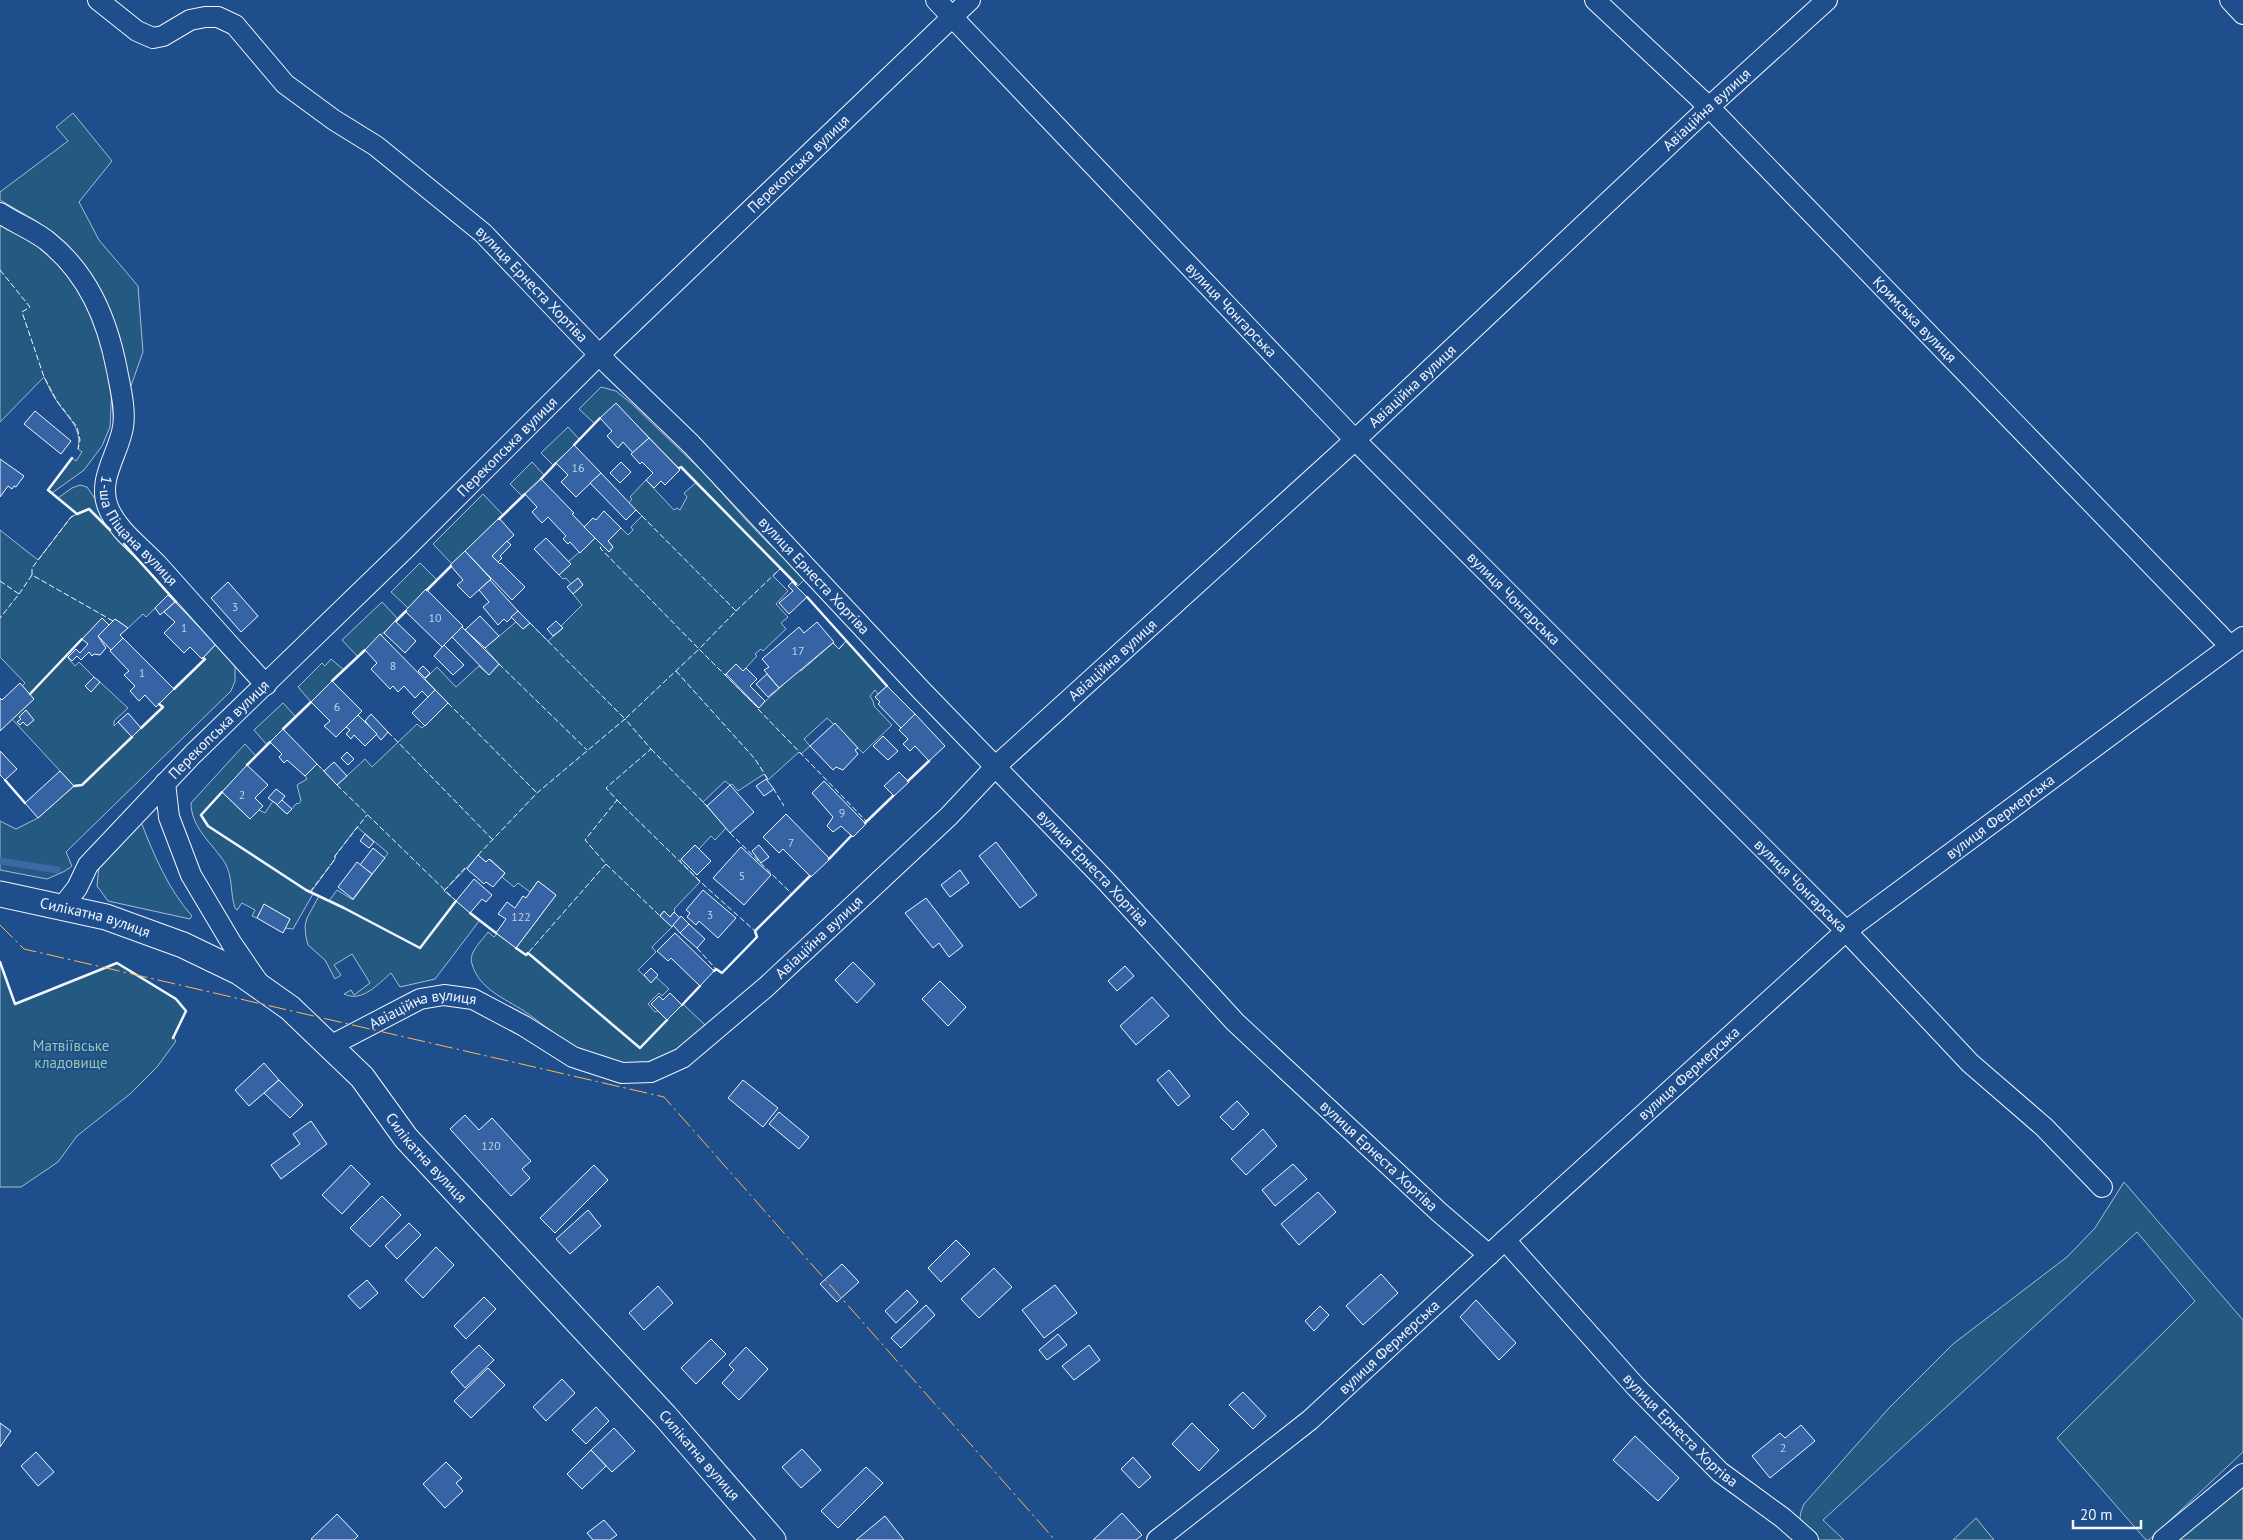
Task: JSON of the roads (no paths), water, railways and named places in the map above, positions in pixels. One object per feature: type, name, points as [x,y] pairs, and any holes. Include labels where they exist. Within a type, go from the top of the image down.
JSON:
[{"type":"street","name":"вулиця Ернеста Хортіва","points":[[98,0],[137,31],[153,38],[163,36],[190,20],[205,17],[218,17],[235,25],[285,84],[334,120],[376,146],[483,233],[600,354],[691,444],[922,691],[1106,881],[1235,1022],[1425,1199],[1489,1255]]},
{"type":"street","name":"вулиця Чонгарська","points":[[936,0],[1355,440],[1846,931],[1970,1063],[2044,1127],[2102,1187]]},
{"type":"street","name":"Перекопська вулиця","points":[[62,907],[77,888],[88,865],[193,754],[517,439],[600,354],[970,0]]},
{"type":"street","name":"Кримська вулиця","points":[[1595,0],[1709,107],[2236,641]]},
{"type":"street","name":"Авіаційна вулиця","points":[[330,1046],[420,1000],[444,995],[473,999],[524,1026],[573,1057],[622,1073],[651,1072],[682,1058],[766,987],[948,816],[996,766],[1355,440],[1709,107],[1827,0]]},
{"type":"street","points":[[2230,0],[2243,14]]},
{"type":"street","name":"1-ша Піщана вулиця","points":[[0,213],[24,225],[47,241],[87,285],[104,320],[114,358],[123,415],[120,440],[105,481],[107,505],[116,523],[141,547],[266,685]]},
{"type":"street","name":"вулиця Фермерська","points":[[1157,1540],[1310,1420],[1505,1240],[1846,931],[2236,641]]},
{"type":"street","points":[[164,783],[169,817],[191,875],[232,944],[261,986]]},
{"type":"street","name":"Силікатна вулиця","points":[[0,894],[106,917],[183,944],[232,968],[261,986],[290,1008],[362,1077],[406,1138],[665,1416],[773,1540]]},
{"type":"street","name":"вулиця Ернеста Хортіва","points":[[1505,1240],[1636,1387],[1720,1472],[1783,1518],[1808,1540]]},
{"type":"street","points":[[2163,1540],[2243,1474]]},
{"type":"waterway","points":[[0,861],[57,870]]},
{"type":"park label","name":"Матвіївське кладовище","points":[[71,1054]]}]
